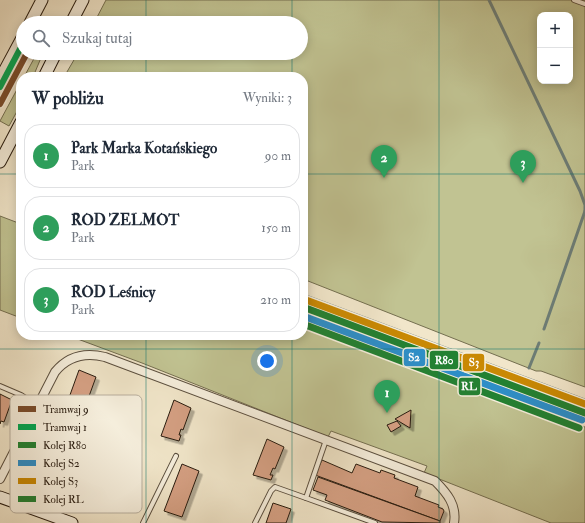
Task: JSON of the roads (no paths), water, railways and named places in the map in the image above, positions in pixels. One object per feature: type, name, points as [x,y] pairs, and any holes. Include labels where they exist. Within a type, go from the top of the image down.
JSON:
[{"type":"main road","points":[[34,16],[42,0]]},
{"type":"main road","points":[[75,16],[83,0]]},
{"type":"main road","points":[[0,79],[16,49]]},
{"type":"main road","points":[[46,72],[52,60]]},
{"type":"main road","points":[[0,162],[16,131]]},
{"type":"main road","points":[[0,497],[10,501]]},
{"type":"main road","points":[[44,513],[72,523]]},
{"type":"street","points":[[43,395],[49,382],[61,366],[72,358],[85,354],[91,354],[113,360],[435,481],[449,497],[455,514],[454,523]]},
{"type":"street","points":[[0,479],[10,460]]},
{"type":"lane","points":[[574,0],[585,4]]},
{"type":"lane","points":[[0,386],[22,395]]},
{"type":"lane","points":[[306,498],[326,440]]},
{"type":"lane","points":[[143,523],[176,456]]},
{"type":"lane","points":[[255,523],[271,491],[275,487],[374,523]]},
{"type":"waterway","points":[[489,0],[580,191],[585,205],[585,211]]},
{"type":"waterway","points":[[544,329],[585,211]]},
{"type":"waterway","points":[[308,297],[585,400]]},
{"type":"waterway","points":[[529,368],[539,343]]},
{"type":"tram line","name":"1","points":[[0,87],[16,57]]},
{"type":"tram line","name":"9","points":[[17,72],[23,60]]},
{"type":"tram line","name":"9","points":[[0,104],[16,74]]},
{"type":"rail line","name":"S3","points":[[308,301],[585,404]]},
{"type":"rail line","name":"R80","points":[[308,309],[585,413]]},
{"type":"rail line","name":"S2","points":[[308,318],[582,420]]},
{"type":"rail line","name":"RL","points":[[308,326],[579,428]]},
{"type":"place","name":"ROD ZELMOT","points":[[384,178]]},
{"type":"place","name":"ROD Leśnicy","points":[[523,183]]},
{"type":"place","name":"Park Marka Kotańskiego","points":[[387,413]]}]
